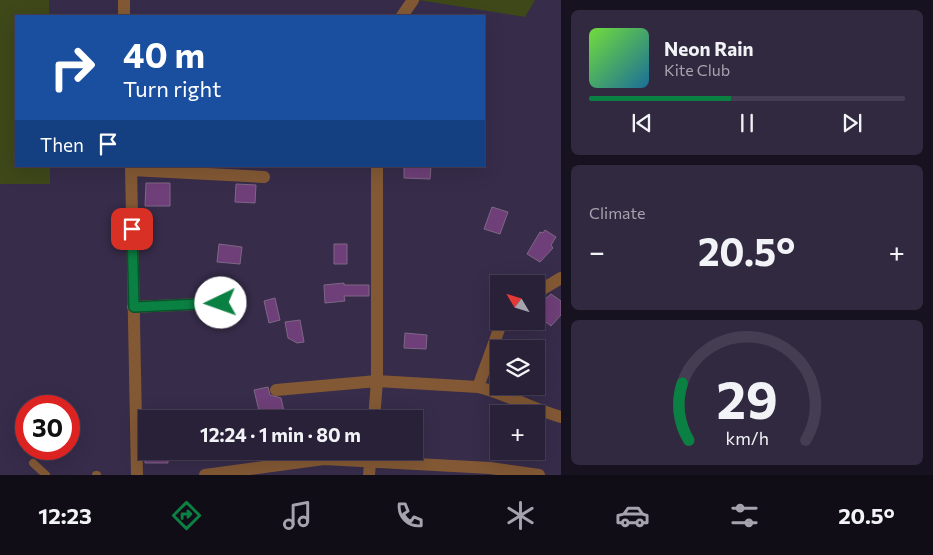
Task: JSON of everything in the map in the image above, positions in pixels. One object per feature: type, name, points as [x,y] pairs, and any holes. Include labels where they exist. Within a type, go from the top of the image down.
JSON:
[{"type":"street","points":[[124,0],[124,15]]},
{"type":"street","points":[[403,15],[413,0]]},
{"type":"street","points":[[375,410],[377,381],[377,167]]},
{"type":"street","points":[[136,475],[131,168],[264,177]]},
{"type":"street","points":[[545,287],[560,278]]},
{"type":"street","points":[[134,307],[221,303]]},
{"type":"street","points":[[478,387],[499,330]]},
{"type":"street","points":[[276,390],[377,381],[478,387],[497,392],[560,417]]},
{"type":"street","points":[[205,475],[324,459],[370,463],[490,468],[539,475]]},
{"type":"lane","points":[[33,463],[46,475]]},
{"type":"green space","points":[[0,0],[49,0],[49,15],[15,15],[15,167],[50,167],[50,184],[0,184]]},
{"type":"green space","points":[[418,0],[535,0],[525,17]]},
{"type":"building","points":[[404,167],[431,167],[430,179],[404,178]]},
{"type":"building","points":[[146,183],[170,183],[170,206],[145,206]]},
{"type":"building","points":[[236,184],[256,185],[255,203],[235,202]]},
{"type":"building","points":[[492,207],[508,212],[500,234],[484,229]]},
{"type":"building","points":[[545,230],[556,237],[551,245],[553,248],[540,262],[527,254],[540,232],[543,233]]},
{"type":"building","points":[[219,244],[242,247],[240,264],[217,262]]},
{"type":"building","points":[[334,244],[347,244],[347,264],[334,264]]},
{"type":"building","points":[[344,283],[344,285],[369,285],[369,296],[344,296],[345,301],[325,303],[324,285]]},
{"type":"building","points":[[551,294],[561,301],[561,315],[551,326],[545,321],[545,299]]},
{"type":"building","points":[[275,298],[280,320],[269,323],[264,301]]},
{"type":"building","points":[[300,320],[304,342],[297,343],[288,338],[285,322]]},
{"type":"building","points":[[405,333],[427,335],[426,349],[404,348]]},
{"type":"building","points":[[268,387],[270,395],[281,398],[284,410],[259,410],[254,390]]},
{"type":"building","points":[[145,460],[168,460],[168,463],[145,463]]},
{"type":"route","points":[[132,229],[134,307],[221,303]]}]
